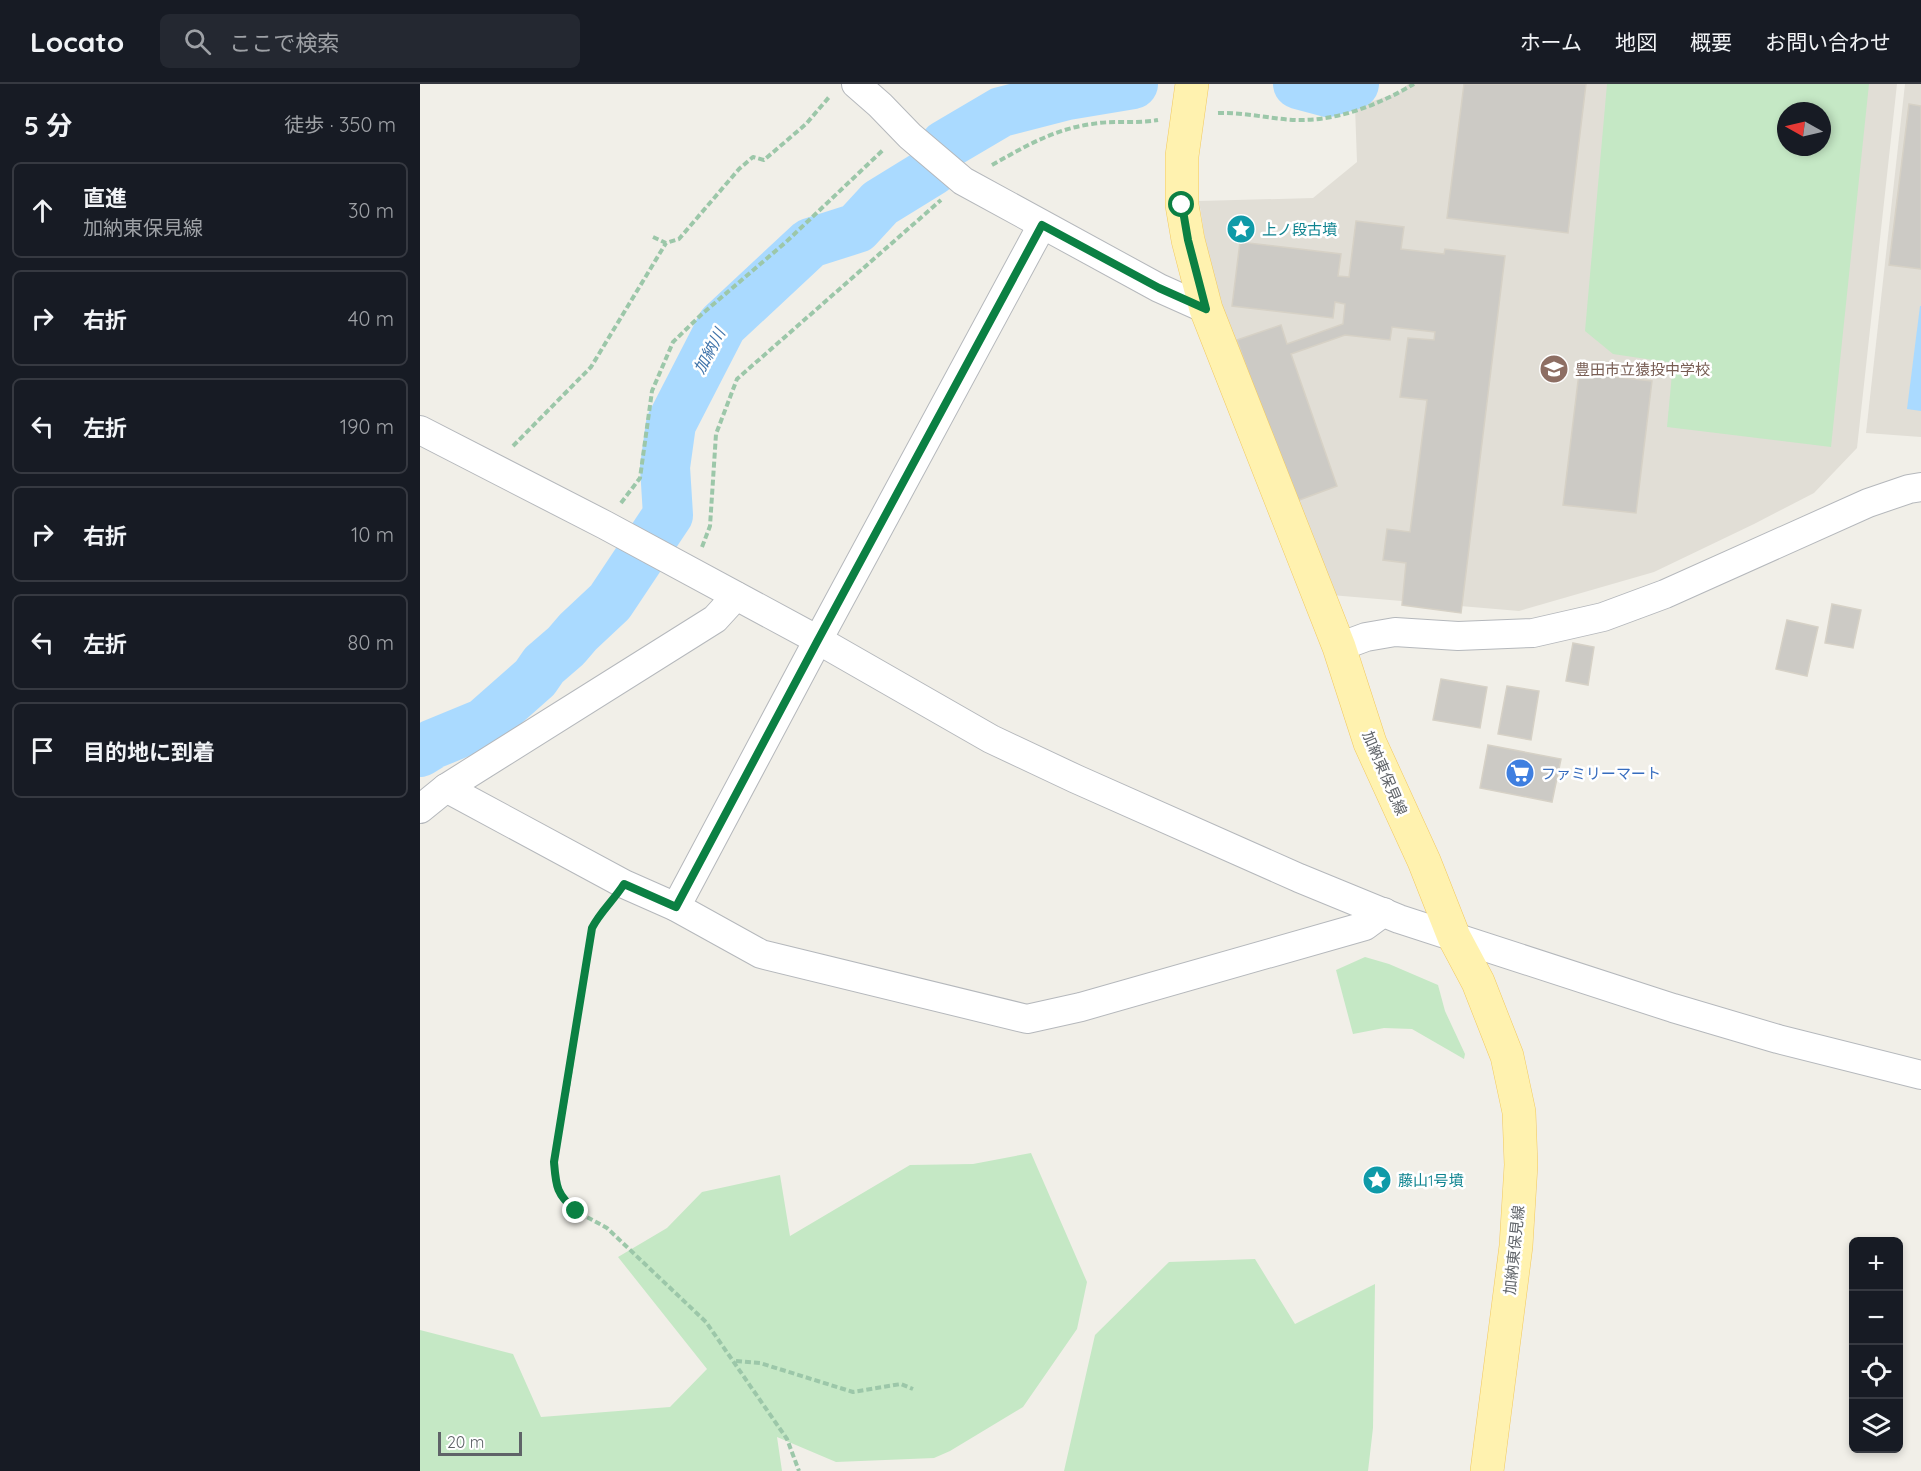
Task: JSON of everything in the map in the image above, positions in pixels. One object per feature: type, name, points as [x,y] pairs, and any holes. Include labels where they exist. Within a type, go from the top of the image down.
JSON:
[{"type":"main road","name":"加納東保見線","points":[[1188,106],[1182,156],[1182,205],[1188,240],[1206,309],[1339,647],[1370,743],[1424,861],[1454,937],[1478,982],[1507,1056],[1519,1112],[1521,1165],[1516,1246],[1487,1471]]},
{"type":"street","points":[[843,87],[907,133],[957,176],[1159,288],[1206,309]]},
{"type":"street","points":[[676,907],[1042,225]]},
{"type":"street","points":[[420,430],[818,640],[1012,749],[1288,874],[1399,919],[1673,1008],[1778,1039],[1921,1075]]},
{"type":"street","points":[[1339,647],[1366,637],[1395,632],[1458,636],[1533,633],[1603,617],[1665,594],[1868,503],[1921,487]]},
{"type":"street","points":[[420,809],[446,788],[716,620],[736,596]]},
{"type":"street","points":[[446,788],[624,884],[676,907],[761,954],[1027,1019],[1104,1000],[1332,936],[1365,926],[1384,912]]},
{"type":"path","points":[[692,573],[710,526],[716,434],[737,379],[957,176],[1044,136],[1093,123],[1142,123],[1167,119],[1188,106],[1296,120],[1321,119],[1360,110],[1414,84]]},
{"type":"path","points":[[491,467],[591,367],[666,243],[679,239],[739,169],[753,157],[764,160],[806,124],[830,96],[843,87]]},
{"type":"path","points":[[612,530],[640,478],[652,391],[673,342],[907,133]]},
{"type":"path","points":[[653,237],[666,243]]},
{"type":"path","points":[[624,884],[615,898],[597,917],[592,928],[554,1162],[556,1188],[563,1200],[576,1211],[607,1228],[706,1322],[787,1439],[799,1471]]},
{"type":"path","points":[[735,1361],[759,1363],[853,1392],[901,1384],[913,1389]]},
{"type":"shaded area","name":"豊田市立猿投中学校","points":[[1408,84],[1897,84],[1857,448],[1814,493],[1754,524],[1654,572],[1519,611],[1331,595],[1213,291],[1199,201],[1313,198],[1357,162],[1355,107],[1400,92]]},
{"type":"shaded area","points":[[1905,84],[1921,84],[1921,437],[1866,433]]},
{"type":"green space","points":[[1607,84],[1869,84],[1831,447],[1667,427],[1673,363],[1613,354],[1585,331]]},
{"type":"green space","points":[[1365,957],[1389,964],[1438,985],[1445,1011],[1465,1054],[1464,1059],[1412,1029],[1384,1028],[1353,1034],[1336,970]]},
{"type":"green space","points":[[1031,1153],[1087,1282],[1077,1329],[1023,1407],[950,1451],[934,1458],[836,1462],[777,1437],[782,1471],[420,1471],[420,1330],[513,1354],[541,1417],[670,1407],[707,1369],[618,1257],[667,1228],[702,1192],[780,1175],[790,1236],[910,1165],[973,1164]]},
{"type":"green space","points":[[1255,1259],[1295,1324],[1375,1284],[1373,1428],[1368,1471],[1064,1471],[1095,1335],[1169,1262]]},
{"type":"water","points":[[1921,306],[1921,411],[1907,409]]},
{"type":"building","points":[[1464,84],[1586,84],[1568,233],[1447,218]]},
{"type":"building","points":[[1909,104],[1921,106],[1921,269],[1889,265]]},
{"type":"building","points":[[1356,221],[1404,227],[1401,249],[1444,254],[1445,249],[1505,256],[1461,613],[1402,605],[1406,563],[1383,560],[1387,529],[1410,532],[1427,400],[1400,397],[1408,338],[1434,340],[1435,332],[1392,327],[1390,340],[1345,335],[1291,354],[1337,486],[1294,502],[1237,340],[1281,325],[1287,344],[1343,324],[1345,304],[1335,302],[1333,318],[1232,306],[1240,242],[1341,254],[1338,276],[1349,277]]},
{"type":"building","points":[[1579,373],[1652,381],[1636,513],[1563,505]]},
{"type":"building","points":[[1832,604],[1861,610],[1853,648],[1825,643]]},
{"type":"building","points":[[1787,620],[1818,627],[1807,676],[1776,669]]},
{"type":"building","points":[[1573,643],[1594,647],[1588,685],[1566,681]]},
{"type":"building","points":[[1441,679],[1487,687],[1480,728],[1433,720]]},
{"type":"building","points":[[1507,686],[1539,691],[1531,740],[1498,734]]},
{"type":"building","name":"ファミリーマート","points":[[1488,745],[1561,759],[1552,802],[1480,788]]},
{"type":"waterway","name":"加納川","points":[[420,752],[433,744],[484,723],[535,678],[544,665],[610,602],[668,515],[665,467],[671,424],[722,325],[810,243],[857,228],[880,203],[932,171],[945,145],[1001,112],[1067,95],[1133,84]]},
{"type":"waterway","name":"加納川","points":[[1298,84],[1328,92],[1354,84]]},
{"type":"place","name":"上ノ段古墳","points":[[1241,229]]},
{"type":"place","name":"豊田市立猿投中学校","points":[[1554,369]]},
{"type":"place","name":"ファミリーマート","points":[[1520,773]]},
{"type":"place","name":"藤山1号墳","points":[[1377,1180]]},
{"type":"route","points":[[576,1211],[563,1200],[556,1188],[554,1162],[568,1088],[592,928],[597,917],[615,898],[624,884],[676,907],[1042,225],[1159,288],[1206,309],[1188,240],[1182,205]]}]
